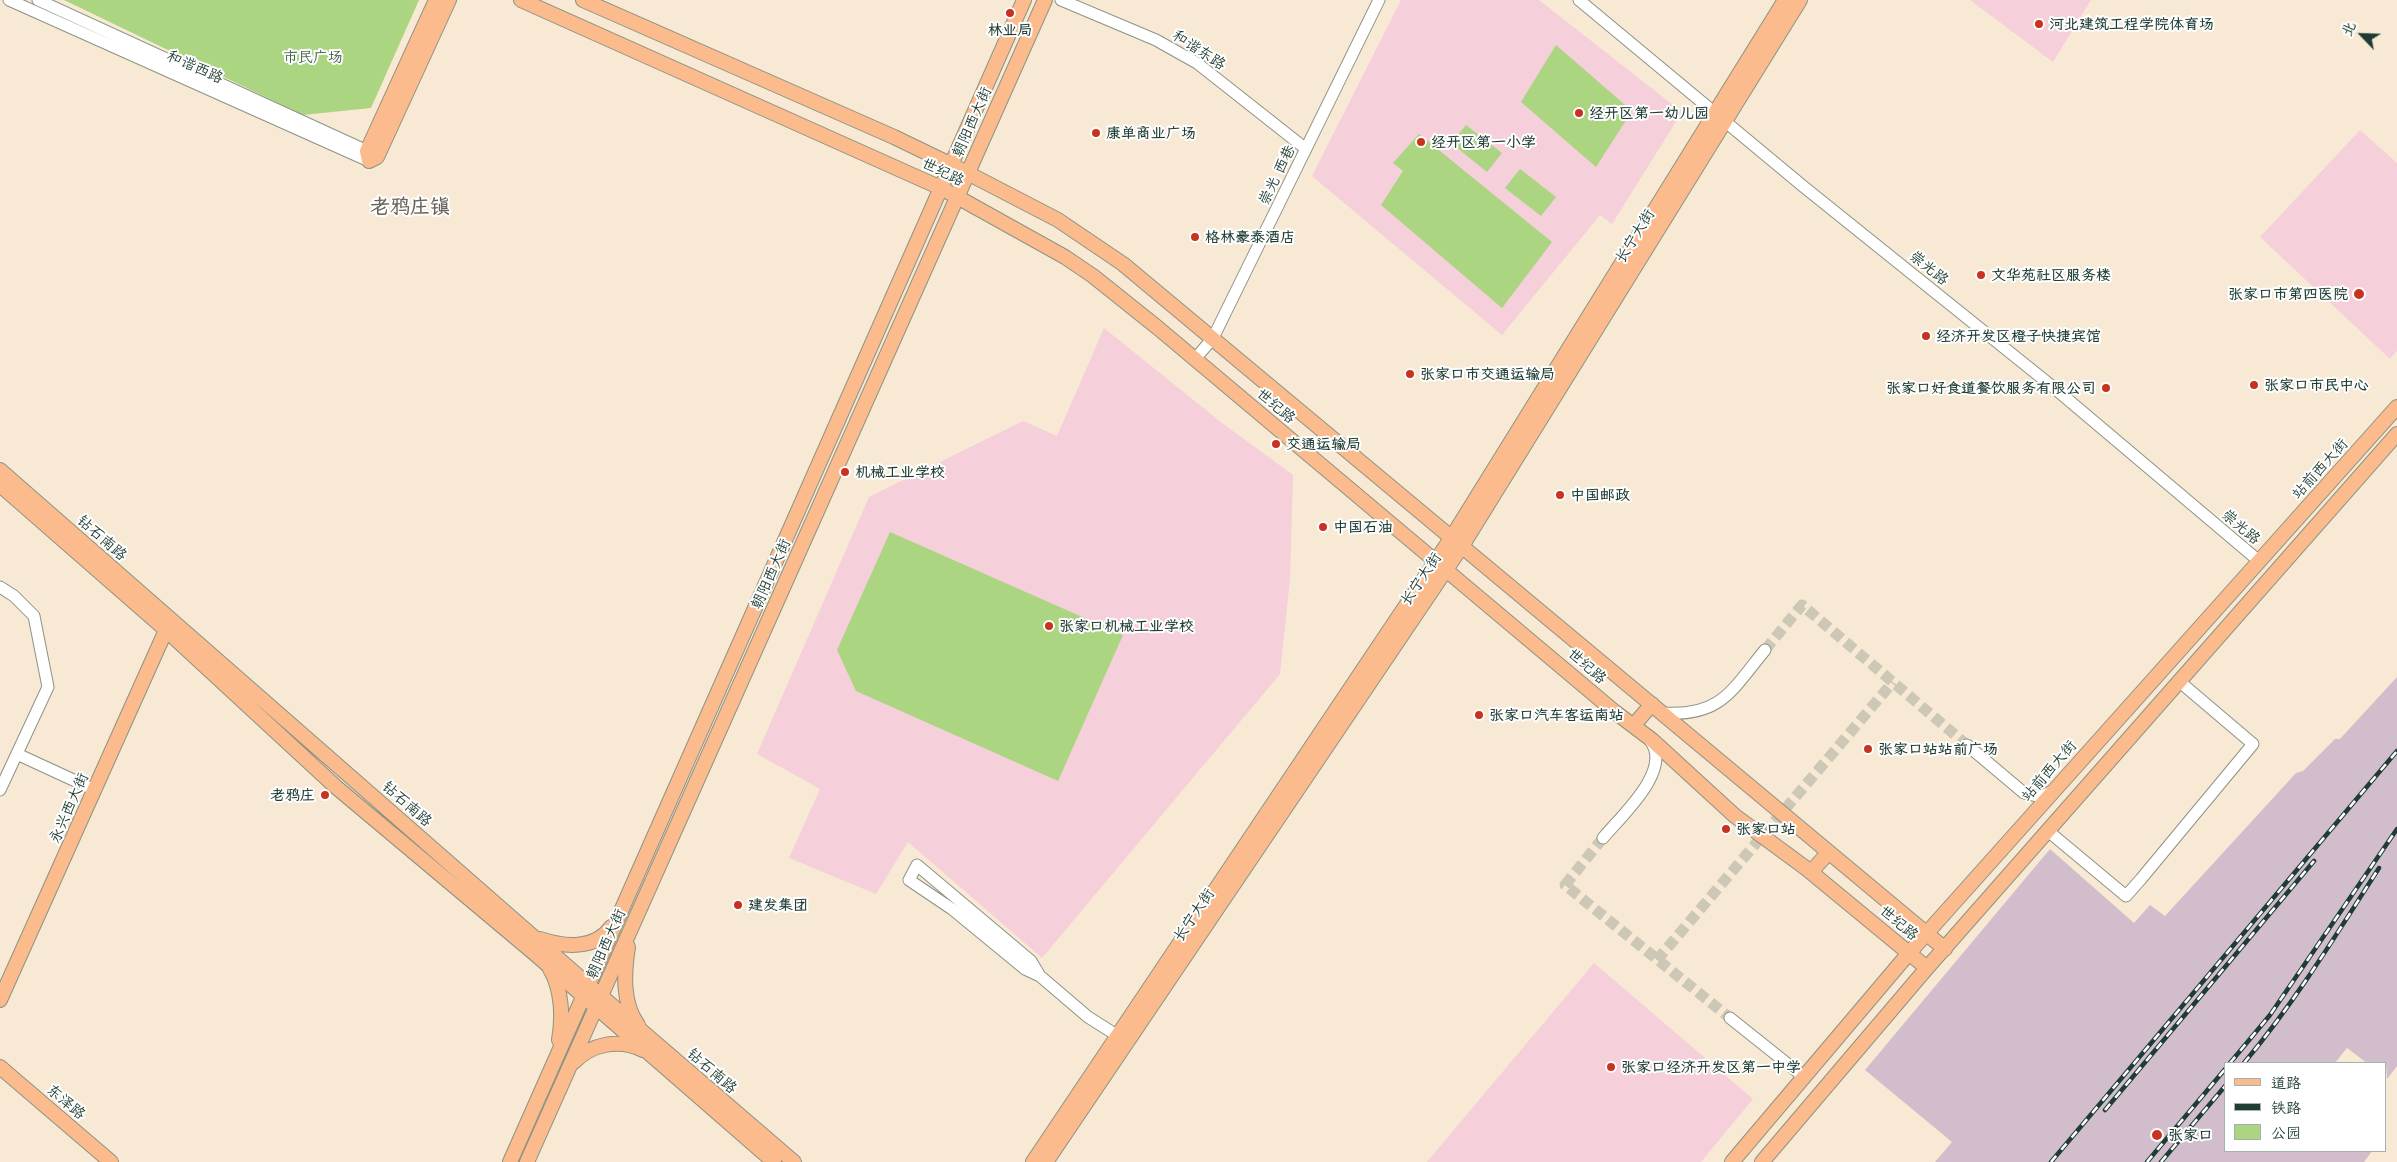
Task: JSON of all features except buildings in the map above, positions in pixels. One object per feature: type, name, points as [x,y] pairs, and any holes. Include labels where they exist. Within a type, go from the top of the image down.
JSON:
[{"type":"main road","points":[[436,0],[368,156],[377,156],[449,0]]},
{"type":"main road","name":"世纪路","points":[[521,0],[941,188],[1065,257],[1093,276],[1634,725],[1735,816],[1811,872],[1927,968]]},
{"type":"main road","name":"世纪路","points":[[583,0],[894,137],[952,165],[1058,220],[1123,264],[1945,949]]},
{"type":"main road","name":"朝阳西大街","points":[[510,1162],[1024,0]]},
{"type":"main road","name":"朝阳西大街","points":[[528,1162],[1045,0]]},
{"type":"main road","name":"长宁大街","points":[[1720,117],[1785,0]]},
{"type":"main road","name":"长宁大街","points":[[1046,1162],[1457,542],[1720,117],[1800,0]]},
{"type":"main road","name":"站前西大街","points":[[1732,1162],[1909,953],[2397,407]]},
{"type":"main road","points":[[1762,1162],[1927,968],[2397,434]]},
{"type":"main road","name":"钻石南路","points":[[0,470],[534,938],[649,1053],[774,1162]]},
{"type":"main road","name":"钻石南路","points":[[0,485],[166,630],[336,786],[545,962],[585,990]]},
{"type":"main road","name":"长宁大街","points":[[1033,1162],[1442,565]]},
{"type":"main road","name":"永兴西大街","points":[[0,1000],[166,630]]},
{"type":"main road","points":[[1634,725],[1652,704]]},
{"type":"main road","points":[[2107,730],[2125,745]]},
{"type":"main road","points":[[1811,872],[1828,853]]},
{"type":"main road","points":[[534,938],[564,946],[594,942],[606,934],[617,917]]},
{"type":"main road","points":[[633,923],[626,963],[627,999],[630,1011],[644,1034]]},
{"type":"main road","points":[[545,962],[555,977],[560,1000],[560,1032],[556,1058]]},
{"type":"main road","name":"钻石南路","points":[[598,1002],[644,1034],[794,1162]]},
{"type":"main road","points":[[570,1067],[581,1055],[599,1045],[629,1046],[649,1053]]},
{"type":"main road","name":"东泽路","points":[[0,1067],[111,1162]]},
{"type":"street","name":"和谐西路","points":[[9,0],[368,156]]},
{"type":"street","name":"和谐西路","points":[[38,0],[368,156]]},
{"type":"street","name":"和谐东路","points":[[1061,0],[1156,40],[1196,63],[1306,149]]},
{"type":"street","name":"崇光 西巷","points":[[1195,360],[1213,338],[1379,0]]},
{"type":"street","name":"崇光路","points":[[1579,0],[2053,387],[2259,561]]},
{"type":"street","points":[[0,587],[14,596],[34,616],[48,687],[0,790]]},
{"type":"street","points":[[1663,713],[1696,713],[1712,707],[1728,694],[1765,650]]},
{"type":"street","points":[[2048,831],[2126,896],[2253,744],[2180,682]]},
{"type":"street","points":[[1603,838],[1652,778],[1658,761],[1657,753],[1645,735]]},
{"type":"street","points":[[1967,745],[2024,793],[2041,797],[2054,790]]},
{"type":"street","points":[[17,754],[95,790]]},
{"type":"street","points":[[1040,976],[1031,961],[917,864],[909,880],[952,909],[1025,969],[1040,976],[1088,1017],[1118,1036]]},
{"type":"street","points":[[1730,1018],[1804,1077]]},
{"type":"shaded area","name":"经开区第一小学","points":[[1401,0],[1539,0],[1682,112],[1612,224],[1600,215],[1502,335],[1312,176]]},
{"type":"shaded area","name":"河北建筑工程学院体育场","points":[[1970,0],[2091,0],[2053,62]]},
{"type":"shaded area","name":"张家口市第四医院","points":[[2360,130],[2397,163],[2397,351],[2390,359],[2260,237]]},
{"type":"shaded area","name":"张家口机械工业学校","points":[[1104,328],[1222,423],[1293,475],[1290,579],[1280,674],[1042,958],[908,842],[876,894],[789,858],[820,789],[757,754],[869,497],[1023,421],[1057,436]]},
{"type":"shaded area","points":[[2397,677],[2397,1066],[2387,1079],[2387,1062],[2366,1062],[2347,1048],[2336,1062],[2224,1062],[2224,1152],[2371,1152],[2364,1162],[1935,1162],[1952,1142],[1865,1070],[2050,849],[2134,923],[2150,905],[2165,916],[2296,773],[2303,771],[2335,739],[2340,739]]},
{"type":"shaded area","name":"张家口经济开发区第一中学","points":[[1594,963],[1753,1099],[1701,1162],[1427,1162]]},
{"type":"green space","name":"市民广场","points":[[64,0],[419,0],[371,108],[303,115]]},
{"type":"green space","points":[[1556,45],[1632,111],[1596,167],[1521,102]]},
{"type":"green space","points":[[1466,125],[1502,153],[1487,172],[1451,143]]},
{"type":"green space","points":[[1419,134],[1552,242],[1502,308],[1381,205],[1403,171],[1393,163]]},
{"type":"green space","points":[[1520,169],[1556,197],[1541,216],[1505,188]]},
{"type":"green space","points":[[890,532],[1123,635],[1058,781],[856,691],[837,650]]},
{"type":"tunnel","points":[[1765,650],[1802,605],[1967,745]]},
{"type":"tunnel","points":[[1657,960],[1893,682]]},
{"type":"tunnel","points":[[1603,838],[1565,885],[1730,1018]]},
{"type":"railway","points":[[2051,1162],[2397,751]]},
{"type":"railway","points":[[2231,1062],[2270,1015],[2397,829]]},
{"type":"railway","points":[[2105,1110],[2314,861]]},
{"type":"railway","points":[[2245,1062],[2298,992],[2379,868]]},
{"type":"railway","points":[[2147,1162],[2224,1070]]},
{"type":"railway","points":[[2161,1162],[2224,1087]]},
{"type":"place","name":"林业局","points":[[1010,13]]},
{"type":"place","name":"河北建筑工程学院体育场","points":[[2039,24]]},
{"type":"place","name":"经开区第一幼儿园","points":[[1579,113]]},
{"type":"place","name":"康单商业广场","points":[[1096,133]]},
{"type":"place","name":"经开区第一小学","points":[[1421,142]]},
{"type":"place","name":"格林豪泰酒店","points":[[1195,237]]},
{"type":"place","name":"文华苑社区服务楼","points":[[1981,275]]},
{"type":"place","name":"张家口市第四医院","points":[[2359,294]]},
{"type":"place","name":"经济开发区橙子快捷宾馆","points":[[1926,336]]},
{"type":"place","name":"张家口市交通运输局","points":[[1410,374]]},
{"type":"place","name":"张家口市民中心","points":[[2254,385]]},
{"type":"place","name":"张家口好食道餐饮服务有限公司","points":[[2106,388]]},
{"type":"place","name":"交通运输局","points":[[1276,444]]},
{"type":"place","name":"机械工业学校","points":[[845,472]]},
{"type":"place","name":"中国邮政","points":[[1560,495]]},
{"type":"place","name":"中国石油","points":[[1323,527]]},
{"type":"place","name":"张家口机械工业学校","points":[[1049,626]]},
{"type":"place","name":"张家口汽车客运南站","points":[[1479,715]]},
{"type":"place","name":"张家口站站前广场","points":[[1868,749]]},
{"type":"place","name":"老鸦庄","points":[[325,795]]},
{"type":"place","name":"张家口站","points":[[1726,829]]},
{"type":"place","name":"建发集团","points":[[738,905]]},
{"type":"place","name":"张家口经济开发区第一中学","points":[[1611,1067]]},
{"type":"place","name":"张家口","points":[[2157,1135]]},
{"type":"district","name":"老鸦庄镇","points":[[410,207]]}]
